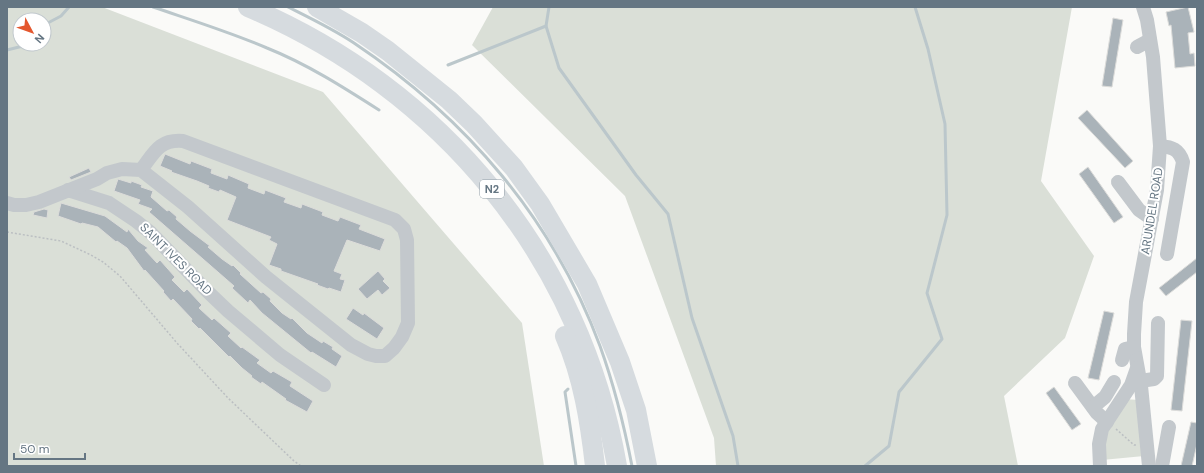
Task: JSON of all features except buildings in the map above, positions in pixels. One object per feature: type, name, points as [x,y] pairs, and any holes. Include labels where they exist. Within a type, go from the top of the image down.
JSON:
[{"type":"highway","name":"N2","points":[[248,7],[283,22],[343,55],[377,79],[425,118],[480,174],[531,243],[570,314],[590,360],[611,435],[617,466]]},
{"type":"highway","name":"N2","points":[[316,7],[362,33],[388,51],[449,100],[474,124],[514,168],[540,204],[587,284],[620,362],[636,410],[647,466]]},
{"type":"highway","points":[[425,118],[480,188],[509,230],[535,272],[553,307],[571,349],[583,388],[595,466]]},
{"type":"highway","points":[[587,284],[613,325],[621,342],[642,401],[659,466]]},
{"type":"street","name":"ARUNDEL ROAD","points":[[1143,7],[1147,20],[1153,57],[1163,142],[1157,190],[1136,302],[1134,347],[1149,466]]},
{"type":"street","points":[[1137,47],[1150,40]]},
{"type":"street","points":[[7,203],[14,205],[26,205],[39,202],[122,168],[141,170],[188,207],[266,277],[351,345],[368,354],[386,356],[402,337],[408,323],[407,240],[404,228],[396,220],[183,141],[172,140],[160,146],[141,170]]},
{"type":"street","points":[[1163,142],[1182,156],[1183,162],[1167,254]]},
{"type":"street","points":[[1118,182],[1137,207],[1152,219]]},
{"type":"street","name":"SAINT IVES ROAD","points":[[68,190],[109,203],[136,220],[151,233],[228,311],[280,355],[324,385]]},
{"type":"street","points":[[1138,374],[1154,379],[1156,376],[1158,322]]},
{"type":"street","points":[[1122,360],[1125,349],[1134,347]]},
{"type":"street","name":"ARUNDEL ROAD","points":[[1100,466],[1100,436],[1107,422],[1138,374]]},
{"type":"street","points":[[1093,407],[1105,397],[1114,382]]},
{"type":"street","points":[[1075,383],[1093,407],[1107,422]]},
{"type":"street","points":[[1162,466],[1169,427]]},
{"type":"path","points":[[7,232],[61,241],[103,262],[120,276],[177,343],[228,398],[301,466]]},
{"type":"path","points":[[1107,422],[1134,445],[1147,446]]},
{"type":"shaded area","points":[[7,7],[102,7],[323,92],[522,323],[544,466],[7,466]]},
{"type":"shaded area","points":[[493,7],[1072,7],[1041,181],[1094,256],[1065,338],[1004,396],[1018,466],[716,466],[714,438],[625,196],[472,45]]},
{"type":"shaded area","points":[[1124,399],[1139,400],[1144,456],[1102,460],[1102,441]]},
{"type":"waterway","points":[[52,21],[61,16],[69,7]]},
{"type":"waterway","points":[[153,7],[225,31],[282,54],[324,76],[379,110]]},
{"type":"waterway","points":[[288,7],[330,28],[354,43],[395,72],[433,104],[469,138],[501,175],[531,214],[557,256],[581,300],[600,346],[610,375],[626,435],[632,466]]},
{"type":"waterway","points":[[549,7],[546,26],[559,68],[636,175],[668,214],[692,318],[733,436],[738,466]]},
{"type":"waterway","points":[[865,466],[889,446],[899,392],[942,339],[927,293],[947,215],[945,124],[928,49],[915,7]]},
{"type":"waterway","points":[[448,65],[546,26]]},
{"type":"waterway","points":[[7,50],[12,49]]},
{"type":"waterway","points":[[568,389],[565,392],[576,466]]}]
